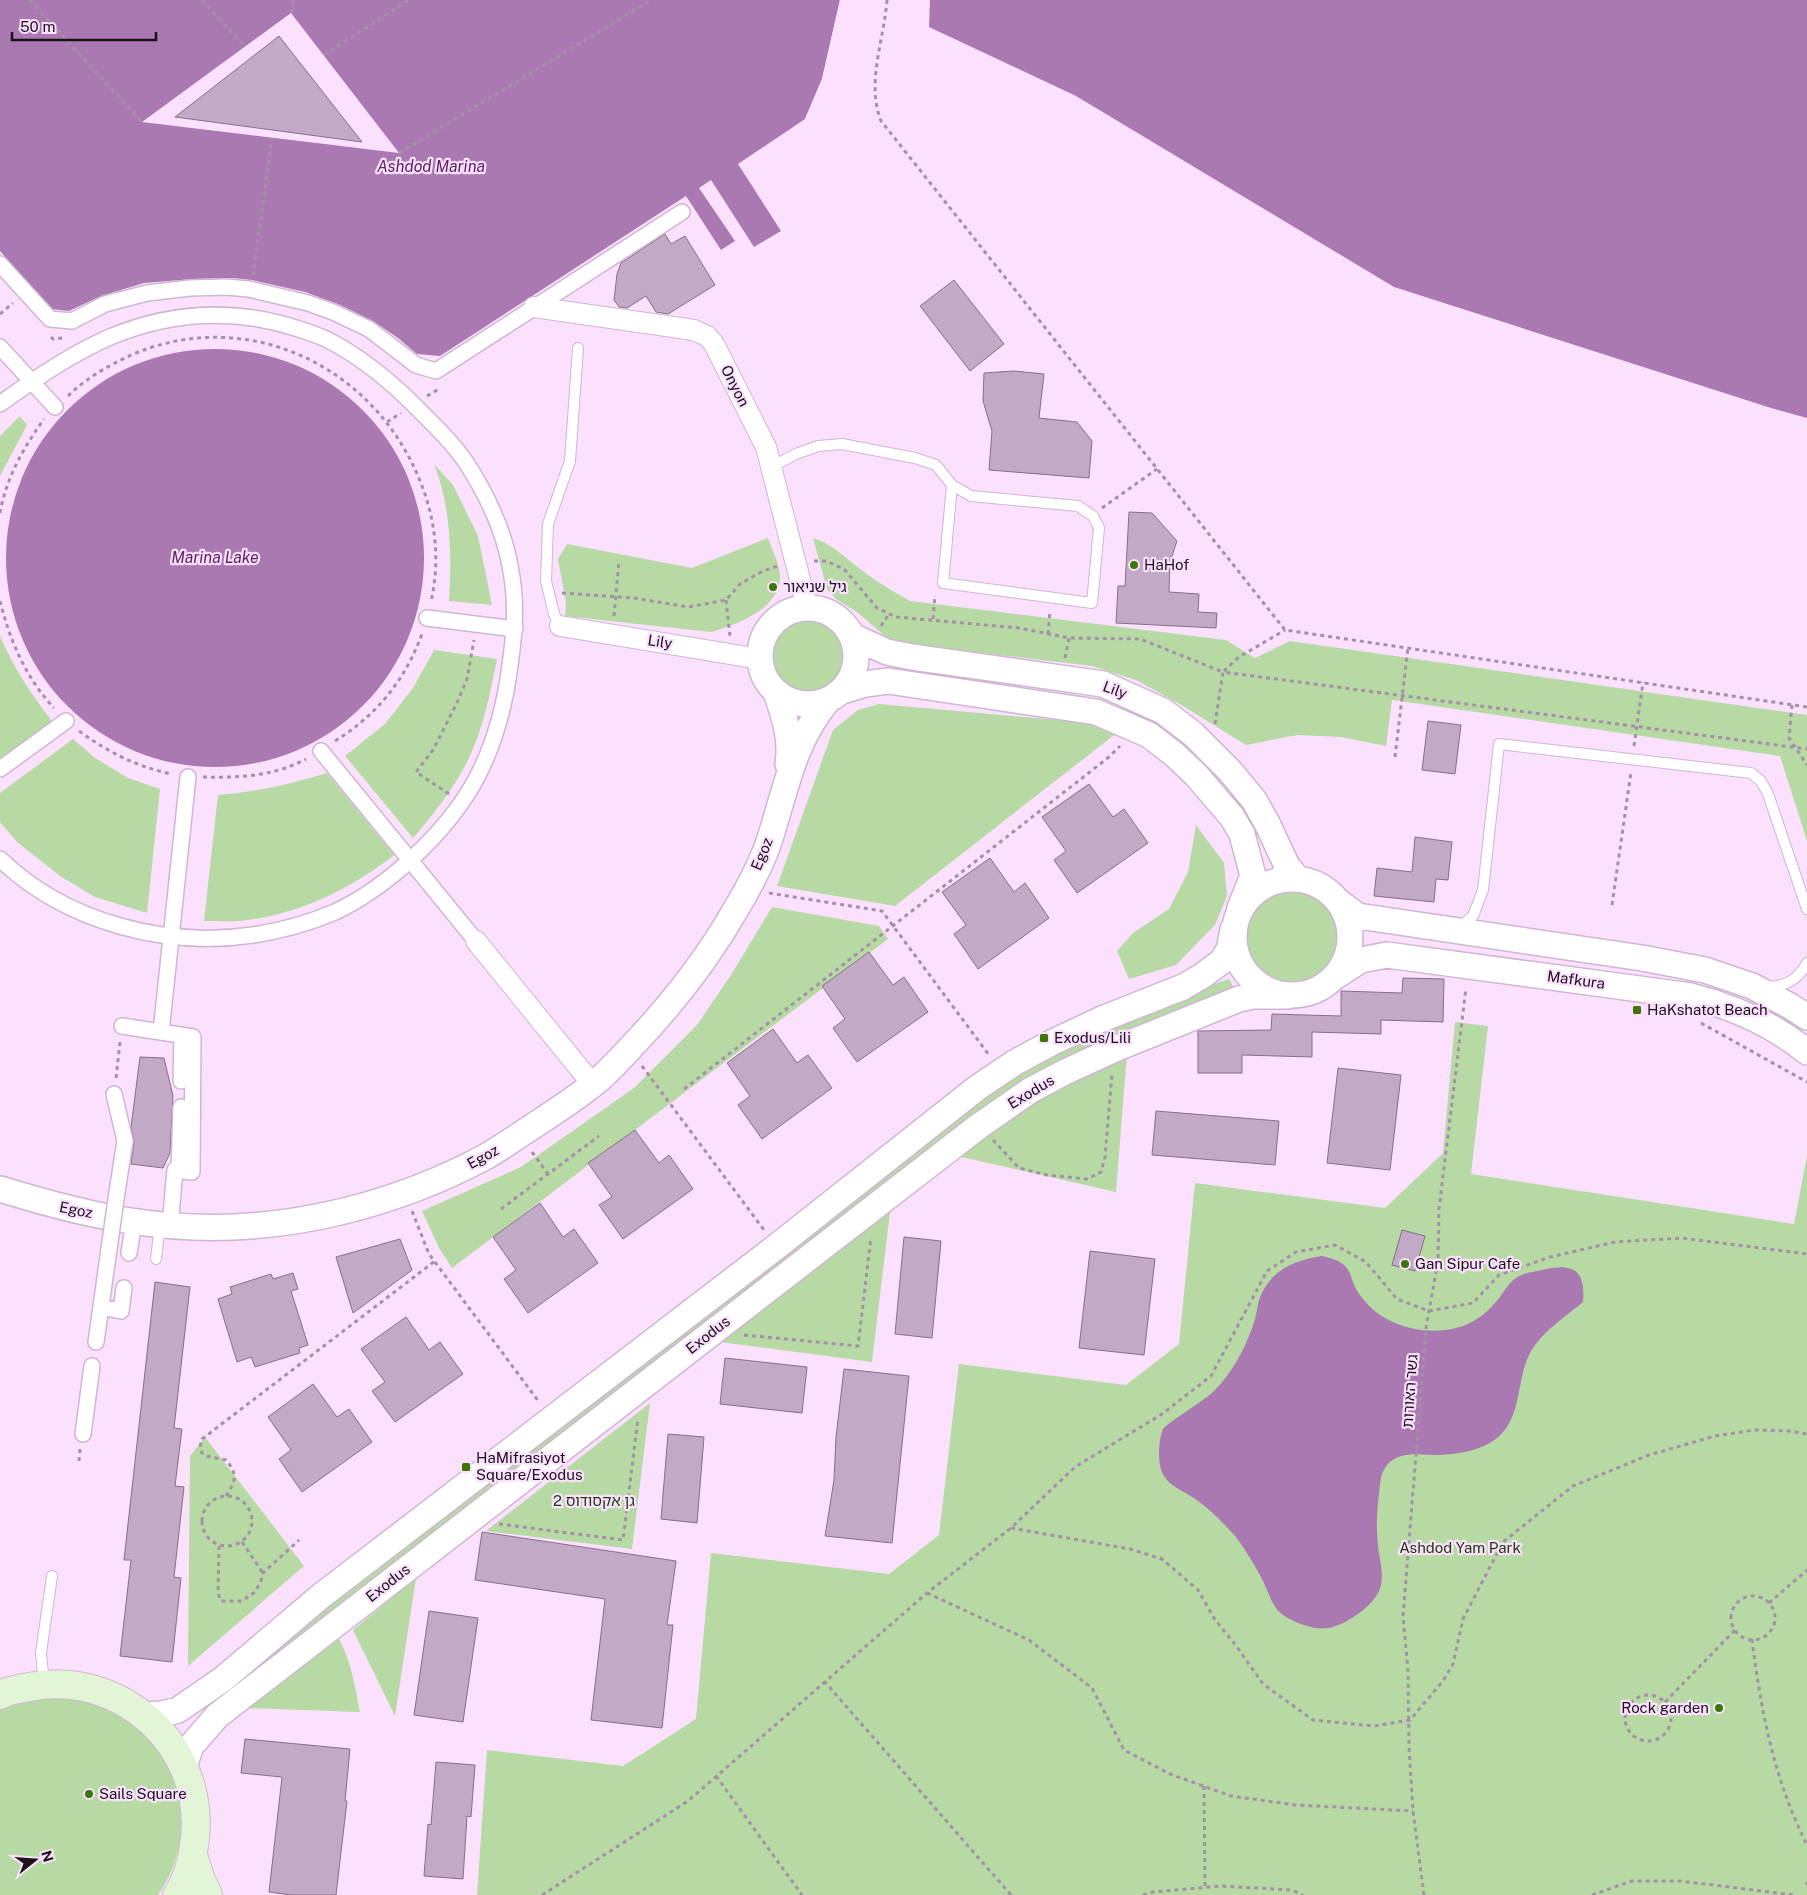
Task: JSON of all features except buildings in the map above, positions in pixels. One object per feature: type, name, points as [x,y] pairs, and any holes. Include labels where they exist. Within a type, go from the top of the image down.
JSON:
[{"type":"main road","points":[[0,1695],[9,1691],[44,1684],[66,1683],[94,1688],[121,1699],[145,1715],[167,1738],[184,1766],[193,1794],[197,1825],[194,1855],[177,1895]]},
{"type":"main road","points":[[194,1855],[201,1880],[208,1895]]},
{"type":"street","points":[[0,264],[50,319],[72,321],[105,304],[147,293],[190,288],[226,287],[249,290],[300,301],[333,312],[369,329],[416,366],[436,370],[682,212]]},
{"type":"street","name":"Onyon","points":[[534,307],[694,330],[706,336],[714,344],[766,447],[807,607]]},
{"type":"street","points":[[0,404],[31,382],[108,338],[138,327],[170,319],[207,314],[246,316],[286,325],[323,337],[348,351],[386,379],[440,430],[464,460],[497,524],[510,563],[516,604],[515,628],[501,713],[492,742],[474,782],[462,803],[410,860],[369,893],[334,912],[271,933],[232,938],[194,938],[141,931],[73,910],[38,888],[0,859]]},
{"type":"street","points":[[0,347],[55,408]]},
{"type":"street","points":[[807,607],[821,609],[834,614],[845,624],[852,636],[856,650],[856,665],[851,679],[835,696],[815,704],[801,704],[788,700],[776,692],[762,671],[760,659],[761,646],[766,630],[777,618],[791,610],[807,607]]},
{"type":"street","points":[[427,618],[515,628]]},
{"type":"street","name":"Lily","points":[[560,626],[760,659]]},
{"type":"street","name":"Lily","points":[[852,636],[887,652],[912,657],[1103,684],[1163,711],[1193,734],[1230,770],[1268,823],[1287,866],[1297,878]]},
{"type":"street","name":"Lily","points":[[835,696],[865,684],[888,681],[1096,712],[1149,736],[1175,755],[1196,774],[1232,817],[1242,834],[1253,876],[1237,919]]},
{"type":"street","name":"Egoz","points":[[776,692],[787,726],[790,750],[787,779]]},
{"type":"street","name":"Egoz","points":[[0,1189],[50,1204],[134,1222],[165,1225],[239,1227],[290,1222],[346,1210],[404,1193],[450,1174],[520,1136],[593,1085],[629,1049],[669,1004],[701,963],[737,908],[765,852],[787,779],[814,718],[835,696]]},
{"type":"street","points":[[0,769],[66,721]]},
{"type":"street","points":[[321,750],[593,1085]]},
{"type":"street","points":[[161,1032],[188,777]]},
{"type":"street","points":[[1297,878],[1313,882],[1327,890],[1339,902],[1348,919],[1350,939],[1346,958],[1336,976],[1322,987],[1306,994],[1288,996],[1269,991],[1253,981],[1241,966],[1234,948],[1237,919],[1250,894],[1264,885],[1280,879],[1297,878]]},
{"type":"street","name":"Mafkura","points":[[1339,902],[1358,916],[1679,964],[1705,970],[1752,986],[1807,1017]]},
{"type":"street","name":"Exodus","points":[[145,1715],[162,1714],[178,1710],[223,1679],[321,1596],[776,1246],[954,1105],[1001,1072],[1051,1043],[1102,1019],[1183,987],[1202,976],[1221,962],[1228,950],[1237,919]]},
{"type":"street","name":"Mafkura","points":[[1336,976],[1361,960],[1387,955],[1470,980],[1699,998],[1745,1013],[1792,1039],[1807,1052]]},
{"type":"street","name":"Exodus","points":[[184,1766],[192,1746],[217,1716],[875,1204],[979,1126],[1031,1090],[1114,1049],[1239,999],[1253,996],[1288,996]]},
{"type":"street","points":[[122,1026],[193,1037],[192,1172],[175,1170],[165,1225]]},
{"type":"street","points":[[181,1082],[182,1035]]},
{"type":"street","points":[[96,1342],[124,1141],[114,1094]]},
{"type":"street","points":[[180,1171],[181,1107]]},
{"type":"street","points":[[130,1253],[134,1222]]},
{"type":"street","points":[[101,1307],[121,1311],[124,1288]]},
{"type":"street","points":[[83,1434],[92,1366]]},
{"type":"lane","points":[[560,626],[554,614],[546,581],[548,524],[570,461],[578,348]]},
{"type":"lane","points":[[772,468],[796,454],[818,446],[842,444],[915,458],[936,465],[952,485],[971,496],[1078,506],[1092,516],[1099,528],[1092,602],[943,583],[952,485]]},
{"type":"lane","points":[[1456,930],[1472,916],[1483,890],[1499,744],[1751,773],[1761,780],[1768,794],[1807,909]]},
{"type":"lane","points":[[1752,986],[1774,987],[1794,981],[1807,963]]},
{"type":"lane","points":[[156,1259],[165,1225]]},
{"type":"lane","points":[[44,1684],[41,1653],[52,1576]]},
{"type":"path","points":[[30,0],[142,122]]},
{"type":"path","points":[[202,0],[245,47]]},
{"type":"path","points":[[291,13],[293,0]]},
{"type":"path","points":[[324,55],[409,0]]},
{"type":"path","points":[[399,154],[651,0]]},
{"type":"path","points":[[887,0],[876,73],[875,98],[881,121],[1285,630]]},
{"type":"path","points":[[252,280],[272,138]]},
{"type":"path","points":[[0,513],[2,501],[13,470],[28,441],[46,416],[76,388],[103,369],[145,350],[200,337],[236,338],[267,344],[293,352],[332,371],[369,401],[400,440],[416,469],[427,499],[434,531],[436,565],[433,595],[416,649],[400,680],[379,706],[351,731],[294,765],[261,775],[226,778],[188,777],[160,772],[128,762],[100,746],[66,721],[46,700],[18,656],[0,601]]},
{"type":"path","points":[[1092,516],[1157,469]]},
{"type":"path","points":[[613,634],[619,561]]},
{"type":"path","points":[[549,594],[567,593],[634,598],[688,607],[726,600],[740,584],[763,571],[795,562],[826,561],[844,569],[877,608],[896,618],[933,619],[1019,628],[1069,638],[1140,639],[1223,672],[1807,750]]},
{"type":"path","points":[[933,619],[936,589],[943,583]]},
{"type":"path","points":[[726,600],[731,654]]},
{"type":"path","points":[[1048,634],[1050,614]]},
{"type":"path","points":[[462,803],[416,772],[433,750],[467,679],[477,624]]},
{"type":"path","points":[[1219,731],[1214,724],[1223,672],[1239,657],[1285,630],[1807,707]]},
{"type":"path","points":[[1395,757],[1408,647]]},
{"type":"path","points":[[1612,905],[1643,682]]},
{"type":"path","points":[[1792,705],[1789,738],[1807,765]]},
{"type":"path","points":[[684,1089],[1109,757],[1137,730]]},
{"type":"path","points":[[746,889],[882,911],[1001,1072]]},
{"type":"path","name":"גשר האורות","points":[[1424,1895],[1413,1810],[1409,1747],[1410,1720],[1403,1618],[1426,1328],[1438,1261],[1439,1209],[1470,980]]},
{"type":"path","points":[[1695,1020],[1807,1082]]},
{"type":"path","points":[[114,1094],[122,1026]]},
{"type":"path","points":[[629,1049],[751,1213]]},
{"type":"path","points":[[979,1126],[1019,1168],[1047,1175],[1086,1179],[1101,1172],[1105,1157],[1114,1049]]},
{"type":"path","points":[[520,1136],[548,1174]]},
{"type":"path","points":[[501,1209],[599,1136]]},
{"type":"path","points":[[404,1193],[434,1261],[552,1419]]},
{"type":"path","points":[[711,1332],[858,1346],[875,1204]]},
{"type":"path","points":[[542,1895],[688,1800],[927,1593],[1011,1528],[1075,1467],[1162,1414],[1211,1376],[1267,1272],[1296,1252],[1335,1245],[1366,1262],[1397,1299],[1429,1311],[1472,1303],[1499,1275],[1550,1257],[1615,1242],[1682,1238],[1807,1254]]},
{"type":"path","points":[[226,1496],[234,1484],[234,1472],[226,1460],[207,1456],[202,1452],[200,1447],[202,1439],[434,1261]]},
{"type":"path","points":[[468,1520],[623,1540],[642,1386]]},
{"type":"path","points":[[1011,1528],[1130,1549],[1162,1559],[1198,1590],[1214,1618],[1238,1647],[1263,1684],[1313,1720],[1374,1726],[1410,1720],[1443,1681],[1453,1664],[1463,1619],[1503,1542],[1573,1486],[1649,1455],[1715,1436],[1755,1430],[1789,1431],[1807,1434]]},
{"type":"path","points":[[226,1496],[241,1500],[251,1513],[251,1528],[248,1536],[242,1542],[228,1547],[220,1546],[207,1538],[201,1525],[201,1518],[207,1505],[212,1500],[226,1496]]},
{"type":"path","points":[[220,1546],[218,1593],[221,1601],[242,1601],[254,1592],[261,1581],[263,1573],[300,1540]]},
{"type":"path","points":[[242,1542],[263,1573]]},
{"type":"path","points":[[1769,1603],[1807,1570]]},
{"type":"path","points":[[927,1593],[1029,1640],[1092,1688],[1124,1750],[1170,1774],[1231,1796],[1296,1805],[1413,1810]]},
{"type":"path","points":[[1757,1596],[1764,1598],[1769,1603],[1774,1614],[1773,1627],[1764,1636],[1752,1639],[1746,1638],[1736,1630],[1732,1624],[1733,1609],[1743,1599],[1757,1596]]},
{"type":"path","points":[[1665,1702],[1736,1630]]},
{"type":"path","points":[[1752,1639],[1759,1696],[1766,1730],[1782,1784],[1798,1829],[1807,1846]]},
{"type":"path","points":[[824,1681],[1011,1895]]},
{"type":"path","points":[[1646,1694],[1654,1695],[1665,1702],[1672,1716],[1668,1730],[1664,1735],[1651,1741],[1637,1738],[1627,1728],[1625,1721],[1628,1706],[1633,1700],[1646,1694]]},
{"type":"path","points":[[716,1776],[802,1895]]},
{"type":"path","points":[[1204,1786],[1205,1888]]},
{"type":"path","points":[[1592,1895],[1632,1881],[1680,1881],[1794,1895]]},
{"type":"path","points":[[1142,1895],[1154,1892],[1221,1886],[1292,1890],[1303,1895]]},
{"type":"path","points":[[1755,1895],[1757,1890]]},
{"type":"green space","points":[[20,416],[27,425],[0,476],[0,436]]},
{"type":"green space","points":[[434,464],[453,485],[478,536],[492,605],[449,601],[449,531],[444,497]]},
{"type":"green space","points":[[768,538],[777,561],[780,575],[779,587],[774,597],[766,606],[745,620],[733,625],[711,632],[565,616],[566,602],[558,559],[567,544],[692,568]]},
{"type":"green space","points":[[813,538],[830,546],[868,575],[910,601],[1226,640],[1255,658],[1290,641],[1807,715],[1807,841],[1780,756],[1392,700],[1386,746],[1341,737],[1297,735],[1246,745],[1178,703],[1136,680],[1092,666],[900,643],[886,637],[857,612],[836,599],[827,589]]},
{"type":"green space","points":[[808,615],[824,618],[837,627],[846,640],[849,656],[846,672],[837,685],[824,694],[808,697],[792,694],[779,685],[770,672],[767,656],[770,640],[779,627],[792,618]]},
{"type":"green space","points":[[0,636],[23,680],[52,721],[0,760]]},
{"type":"green space","points":[[434,650],[497,659],[485,714],[471,754],[460,776],[413,838],[345,756],[385,724],[413,688]]},
{"type":"green space","points":[[879,704],[1092,723],[1118,732],[895,906],[777,886],[833,730],[858,710]]},
{"type":"green space","points":[[73,739],[95,758],[128,778],[160,789],[147,913],[95,897],[60,876],[17,842],[0,822],[0,793]]},
{"type":"green space","points":[[327,773],[394,855],[377,868],[340,890],[281,914],[235,921],[204,921],[218,795],[273,787]]},
{"type":"green space","points":[[1196,825],[1224,863],[1227,896],[1215,925],[1176,965],[1129,979],[1117,951],[1133,933],[1169,909],[1188,872]]},
{"type":"green space","points":[[1292,889],[1311,892],[1326,903],[1337,918],[1340,937],[1337,956],[1326,971],[1311,982],[1292,985],[1273,982],[1258,971],[1247,956],[1244,937],[1247,918],[1258,903],[1273,892]]},
{"type":"green space","points":[[772,907],[879,926],[888,939],[452,1268],[439,1248],[422,1211],[521,1167],[634,1088],[697,1025],[731,975]]},
{"type":"green space","points":[[1229,979],[1235,990],[1063,1067],[226,1697],[221,1691],[307,1614],[980,1098],[1054,1053],[1187,994]]},
{"type":"green space","name":"Ashdod Yam Park","points":[[1455,1022],[1488,1026],[1471,1174],[1794,1224],[1807,1156],[1807,1895],[477,1895],[487,1750],[623,1766],[696,1719],[711,1553],[889,1574],[939,1535],[959,1364],[1126,1385],[1179,1344],[1195,1183],[1385,1208],[1443,1153]]},
{"type":"green space","points":[[1127,1053],[1116,1192],[957,1156],[1027,1101]]},
{"type":"green space","points":[[891,1204],[872,1362],[712,1341]]},
{"type":"green space","name":"גן אקסודוס 2","points":[[650,1403],[632,1549],[486,1531]]},
{"type":"green space","points":[[205,1437],[304,1566],[188,1666],[190,1456]]},
{"type":"green space","points":[[416,1578],[395,1716],[353,1630]]},
{"type":"green space","points":[[338,1637],[349,1664],[360,1712],[244,1708]]},
{"type":"green space","name":"Sails Square","points":[[54,1695],[89,1701],[107,1707],[143,1732],[164,1759],[179,1800],[181,1833],[174,1865],[158,1895],[0,1895],[0,1707]]},
{"type":"water","name":"Ashdod Marina","points":[[0,0],[840,0],[822,79],[805,119],[738,164],[781,231],[754,247],[711,180],[699,188],[735,241],[721,250],[686,196],[440,356],[417,354],[373,321],[338,304],[305,292],[252,280],[233,278],[193,279],[144,283],[101,296],[69,311],[51,309],[0,251]]},
{"type":"water","points":[[930,0],[1807,0],[1807,418],[1394,287],[1076,96],[929,27]]},
{"type":"water","name":"Marina Lake","points":[[215,349],[256,353],[295,365],[331,384],[363,410],[389,442],[408,478],[420,517],[424,558],[420,599],[408,638],[389,674],[363,706],[331,732],[295,751],[256,763],[215,767],[174,763],[135,751],[99,732],[67,706],[41,674],[22,638],[10,599],[6,558],[10,517],[22,478],[41,442],[67,410],[99,384],[135,365],[174,353]]},
{"type":"water","points":[[1322,1256],[1342,1263],[1349,1272],[1357,1291],[1363,1299],[1382,1316],[1405,1327],[1431,1331],[1461,1327],[1482,1316],[1519,1276],[1552,1268],[1569,1268],[1579,1275],[1582,1282],[1583,1302],[1546,1332],[1534,1347],[1525,1365],[1511,1420],[1497,1438],[1484,1446],[1462,1453],[1404,1455],[1392,1460],[1387,1465],[1381,1479],[1377,1513],[1377,1539],[1382,1575],[1379,1591],[1368,1606],[1342,1624],[1326,1628],[1316,1628],[1294,1621],[1280,1613],[1273,1603],[1253,1562],[1235,1536],[1208,1509],[1166,1479],[1162,1473],[1159,1454],[1163,1429],[1212,1393],[1238,1359],[1256,1317],[1259,1300],[1269,1281],[1292,1264]]},
{"type":"pier","points":[[840,0],[842,0],[825,79],[808,119],[805,119],[822,79]]},
{"type":"pier","points":[[291,13],[399,153],[142,122]]},
{"type":"place","name":"HaHof","points":[[1134,565]]},
{"type":"place","name":"גיל שניאור","points":[[773,587]]},
{"type":"place","name":"HaKshatot Beach","points":[[1637,1010]]},
{"type":"place","name":"Exodus/Lili","points":[[1044,1038]]},
{"type":"place","name":"Gan Sipur Cafe","points":[[1405,1264]]},
{"type":"place","name":"HaMifrasiyot Square/Exodus","points":[[466,1467]]},
{"type":"place","name":"Rock garden","points":[[1719,1708]]},
{"type":"place","name":"Sails Square","points":[[89,1794]]}]
